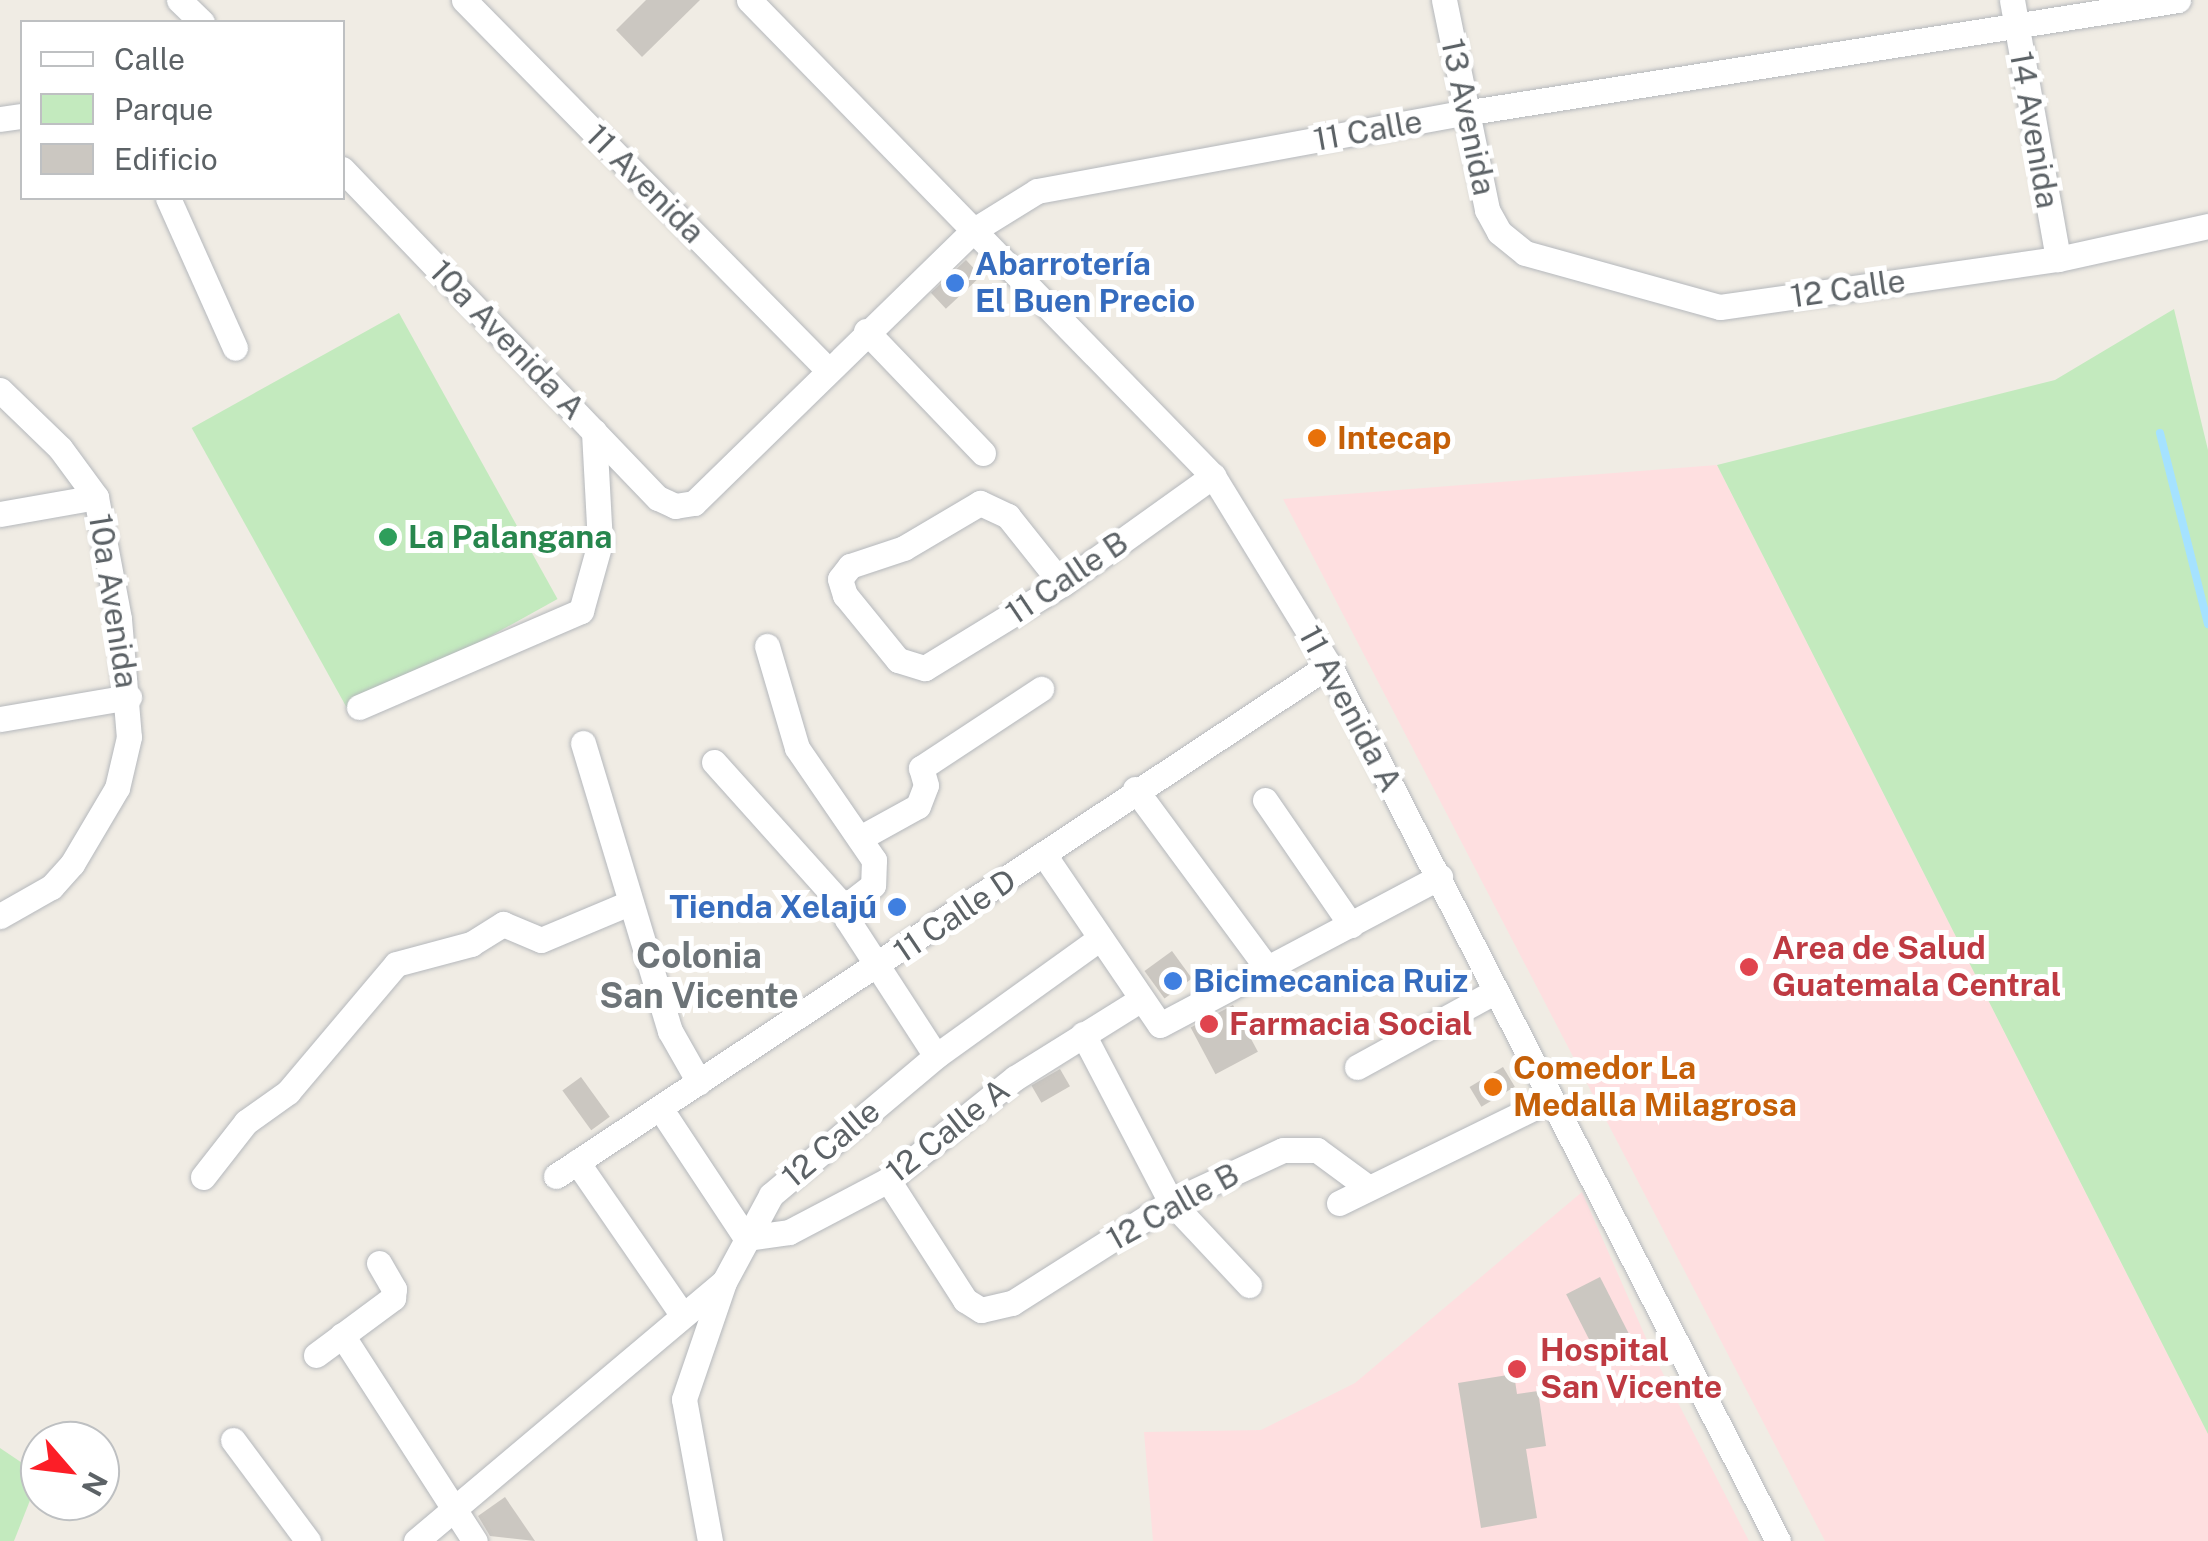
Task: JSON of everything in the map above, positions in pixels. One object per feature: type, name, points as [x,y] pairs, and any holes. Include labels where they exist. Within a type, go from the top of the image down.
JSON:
[{"type":"street","points":[[179,0],[200,20]]},
{"type":"street","name":"11 Avenida","points":[[464,0],[826,368]]},
{"type":"street","name":"11 Avenida A","points":[[749,0],[1213,476],[1329,665],[1778,1541]]},
{"type":"street","name":"13 Avenida","points":[[1444,0],[1464,113],[1498,232]]},
{"type":"street","name":"11 Calle","points":[[675,506],[694,504],[826,368],[974,230],[1037,191],[2014,12],[2178,0]]},
{"type":"street","name":"14 Avenida","points":[[2014,12],[2058,259]]},
{"type":"street","name":"10a Avenida A","points":[[345,172],[658,498],[675,506]]},
{"type":"street","points":[[169,200],[235,348]]},
{"type":"street","name":"12 Calle","points":[[1498,232],[1525,252],[1720,307],[2058,259],[2208,226]]},
{"type":"street","points":[[866,331],[983,453]]},
{"type":"street","name":"10a Avenida","points":[[0,390],[60,448],[96,497],[129,697],[129,738],[117,788],[94,834],[51,887],[0,916]]},
{"type":"street","points":[[358,707],[581,611],[600,543],[594,431]]},
{"type":"street","name":"11 Calle B","points":[[1062,584],[1008,516],[991,505],[970,506],[904,548],[850,566],[840,580],[898,660],[916,669],[934,664],[1062,584],[1213,476]]},
{"type":"street","points":[[0,514],[96,497]]},
{"type":"street","points":[[767,646],[797,748],[860,838],[877,877],[846,909]]},
{"type":"street","name":"11 Calle D","points":[[682,1314],[567,1169],[1045,856],[1135,789],[1329,665]]},
{"type":"street","points":[[860,838],[918,806],[926,784],[921,768],[1040,689]]},
{"type":"street","points":[[0,719],[129,697]]},
{"type":"street","points":[[583,743],[670,1031],[699,1082]]},
{"type":"street","points":[[714,762],[846,909],[936,1056]]},
{"type":"street","points":[[1135,789],[1268,968]]},
{"type":"street","points":[[1265,800],[1352,926]]},
{"type":"street","points":[[1045,856],[1160,1024],[1440,877]]},
{"type":"street","points":[[203,1177],[246,1122],[288,1092],[396,964],[472,944],[503,924],[534,942],[629,904]]},
{"type":"street","name":"12 Calle","points":[[416,1541],[456,1512],[682,1314],[724,1282],[771,1194],[936,1056],[1100,938]]},
{"type":"street","points":[[1357,1067],[1494,992]]},
{"type":"street","name":"12 Calle A","points":[[746,1238],[789,1232],[888,1180],[1015,1078],[1140,1000]]},
{"type":"street","points":[[1082,1034],[1172,1202],[1249,1286]]},
{"type":"street","points":[[1339,1203],[1366,1186],[1551,1099]]},
{"type":"street","points":[[660,1108],[746,1238]]},
{"type":"street","name":"12 Calle B","points":[[888,1180],[965,1300],[981,1310],[1012,1303],[1172,1202],[1282,1150],[1303,1148],[1332,1158],[1366,1186]]},
{"type":"street","points":[[316,1354],[393,1298],[394,1289],[378,1263]]},
{"type":"street","points":[[710,1541],[684,1399],[724,1282]]},
{"type":"street","points":[[342,1335],[475,1541]]},
{"type":"street","points":[[233,1440],[308,1541]]},
{"type":"shaded area","name":"Area de Salud Guatemala Central","points":[[1717,465],[2208,1434],[2208,1541],[1825,1541],[1283,499]]},
{"type":"shaded area","name":"Hospital San Vicente","points":[[1582,1192],[1653,1354],[1749,1541],[1153,1541],[1144,1432],[1261,1430],[1355,1383]]},
{"type":"green space","points":[[2174,309],[2208,450],[2208,1434],[1717,465],[2055,380]]},
{"type":"green space","name":"La Palangana","points":[[399,313],[558,599],[350,714],[192,428]]},
{"type":"green space","points":[[0,1448],[20,1462],[22,1521],[14,1541],[0,1541]]},
{"type":"building","points":[[646,0],[700,0],[642,57],[616,30]]},
{"type":"building","name":"Abarrotería El Buen Precio","points":[[966,260],[981,276],[946,309],[931,293]]},
{"type":"building","points":[[1172,951],[1192,979],[1164,998],[1144,971]]},
{"type":"building","points":[[1233,1005],[1258,1052],[1216,1074],[1191,1028]]},
{"type":"building","name":"Comedor La Medalla Milagrosa","points":[[1503,1067],[1515,1087],[1481,1107],[1470,1087]]},
{"type":"building","points":[[1060,1069],[1070,1086],[1041,1103],[1031,1086]]},
{"type":"building","points":[[581,1077],[610,1117],[591,1130],[562,1091]]},
{"type":"building","points":[[1600,1277],[1634,1343],[1600,1360],[1566,1294]]},
{"type":"building","points":[[1514,1374],[1517,1394],[1538,1391],[1546,1446],[1526,1449],[1537,1518],[1481,1528],[1458,1383]]},
{"type":"building","points":[[505,1497],[535,1541],[490,1536],[478,1516]]},
{"type":"waterway","points":[[2160,433],[2208,624]]},
{"type":"place","name":"Abarrotería El Buen Precio","points":[[955,283]]},
{"type":"place","name":"Intecap","points":[[1317,438]]},
{"type":"place","name":"La Palangana","points":[[388,537]]},
{"type":"place","name":"Tienda Xelajú","points":[[897,907]]},
{"type":"place","name":"Area de Salud Guatemala Central","points":[[1749,967]]},
{"type":"place","name":"Bicimecanica Ruiz","points":[[1173,981]]},
{"type":"place","name":"Farmacia Social","points":[[1209,1024]]},
{"type":"place","name":"Comedor La Medalla Milagrosa","points":[[1493,1087]]},
{"type":"place","name":"Hospital San Vicente","points":[[1517,1369]]},
{"type":"district","name":"Colonia San Vicente","points":[[699,976]]}]
